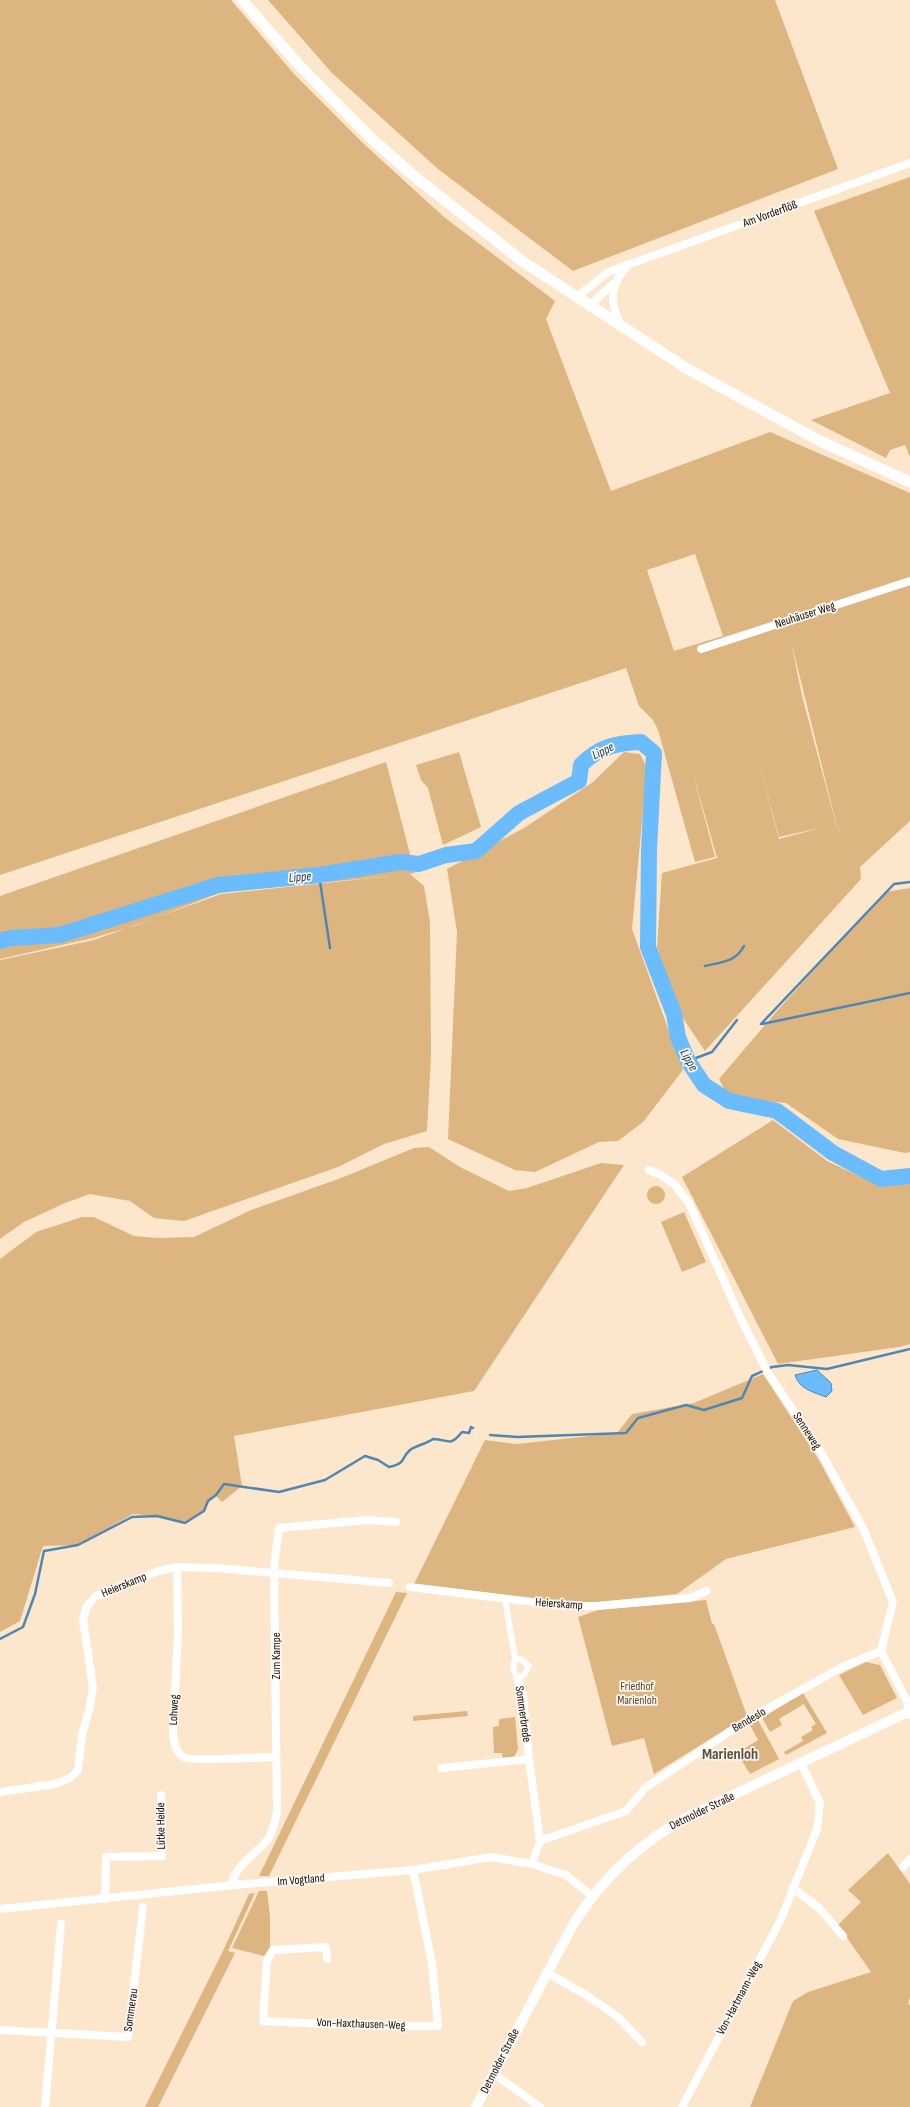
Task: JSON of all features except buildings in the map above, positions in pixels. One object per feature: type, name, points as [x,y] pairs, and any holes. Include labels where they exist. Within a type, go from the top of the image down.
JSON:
[{"type":"main road","points":[[242,0],[334,101],[414,176],[522,261],[686,368],[820,441],[910,482]]},
{"type":"street","name":"Am Vorderflöß","points":[[577,297],[607,273],[910,163]]},
{"type":"street","points":[[590,305],[617,280],[630,264]]},
{"type":"street","points":[[617,280],[612,294],[614,311],[621,326]]},
{"type":"street","name":"Neuhäuser Weg","points":[[700,649],[910,582]]},
{"type":"street","name":"Senneweg","points":[[649,1170],[661,1175],[674,1184],[689,1203],[768,1373],[819,1449],[863,1528],[879,1564],[893,1602],[881,1651]]},
{"type":"street","name":"Zum Kampe","points":[[232,1885],[233,1879],[241,1866],[264,1843],[272,1832],[278,1812],[275,1757],[276,1573],[279,1528],[367,1520],[396,1522]]},
{"type":"street","name":"Heierskamp","points":[[0,1792],[55,1784],[70,1778],[80,1764],[82,1735],[93,1688],[83,1624],[87,1606],[96,1596],[158,1571],[177,1567],[276,1573],[389,1583]]},
{"type":"street","name":"Lohweg","points":[[177,1567],[178,1632],[172,1734],[178,1753],[191,1760],[275,1757]]},
{"type":"street","name":"Heierskamp","points":[[410,1587],[505,1600],[565,1606],[597,1606],[690,1598],[707,1591]]},
{"type":"street","name":"Sommerbrede","points":[[505,1600],[515,1658],[513,1668],[523,1695],[529,1759],[540,1841],[532,1864]]},
{"type":"street","points":[[881,1651],[906,1700],[910,1713]]},
{"type":"street","name":"Bendeslo","points":[[540,1841],[626,1811],[645,1788],[744,1722],[842,1667],[881,1651]]},
{"type":"street","points":[[515,1658],[522,1660],[529,1666],[524,1675],[517,1678]]},
{"type":"street","name":"Detmolder Straße","points":[[476,2107],[546,1972],[592,1896],[631,1855],[674,1823],[910,1713]]},
{"type":"street","name":"Sommerbrede","points":[[442,1768],[529,1759]]},
{"type":"street","name":"Von-Hartmann-Weg","points":[[682,2107],[781,1919],[817,1829],[819,1799],[801,1763]]},
{"type":"street","name":"Lütke Heide","points":[[105,1899],[106,1857],[162,1856],[160,1795]]},
{"type":"street","name":"Im Vogtland","points":[[0,1909],[232,1885],[413,1870],[491,1857],[532,1864],[566,1875],[592,1896]]},
{"type":"street","points":[[903,1867],[910,1859]]},
{"type":"street","name":"Von-Haxthausen-Weg","points":[[327,1959],[326,1947],[273,1950],[267,1961],[263,2021],[368,2026],[438,2026],[432,1963],[413,1870]]},
{"type":"street","points":[[793,1888],[819,1908],[844,1936]]},
{"type":"street","name":"Sommerau","points":[[0,2030],[128,2037],[143,1907]]},
{"type":"street","points":[[45,2107],[61,1924]]},
{"type":"street","points":[[546,1972],[589,1997],[618,2017],[642,2042]]},
{"type":"street","points":[[493,2072],[540,2107]]},
{"type":"green space","points":[[0,0],[231,0],[294,74],[365,145],[444,217],[555,301],[546,319],[611,491],[770,432],[910,493],[910,821],[860,867],[861,879],[705,1051],[678,1011],[657,947],[662,873],[717,858],[692,770],[715,857],[695,862],[658,730],[653,720],[639,706],[626,668],[0,875]],"holes":[[[695,554],[723,636],[674,651],[647,570]],[[791,641],[836,823],[843,836],[836,824],[802,696]],[[754,745],[779,837],[820,828],[779,839]]]},
{"type":"green space","points":[[268,0],[775,0],[838,169],[573,271],[438,169],[332,73]]},
{"type":"green space","points":[[910,177],[910,457],[905,445],[890,450],[886,458],[811,420],[890,393],[814,211]]},
{"type":"green space","points":[[459,752],[481,827],[443,845],[428,788],[421,780],[416,765]]},
{"type":"green space","points":[[624,752],[640,754],[647,768],[632,929],[683,1070],[643,1122],[618,1141],[599,1142],[535,1172],[515,1170],[448,1139],[457,932],[447,869],[524,828],[593,782]]},
{"type":"green space","points":[[386,762],[415,873],[410,874],[424,886],[430,923],[431,1056],[427,1131],[384,1144],[338,1167],[184,1221],[154,1218],[130,1201],[90,1194],[65,1203],[24,1222],[0,1239],[0,960],[94,940],[127,928],[93,938],[0,959],[0,896]],"holes":[[[391,876],[221,894],[154,918],[222,892]]]},
{"type":"green space","points":[[910,888],[910,1152],[905,1153],[838,1139],[786,1103],[729,1098],[719,1079],[776,1012],[885,892]]},
{"type":"green space","points":[[773,1120],[827,1161],[876,1184],[910,1182],[910,1344],[899,1347],[778,1364],[682,1177]]},
{"type":"green space","points":[[429,1147],[460,1167],[509,1191],[527,1188],[601,1163],[624,1165],[474,1391],[234,1436],[242,1486],[222,1502],[216,1496],[208,1501],[204,1511],[185,1523],[158,1516],[133,1514],[77,1545],[43,1546],[20,1621],[0,1632],[0,1259],[36,1232],[82,1217],[94,1217],[134,1236],[158,1238],[194,1237],[251,1210],[341,1178],[414,1148]]},
{"type":"green space","points":[[656,1186],[662,1189],[665,1195],[662,1201],[656,1204],[650,1201],[647,1195],[650,1189]]},
{"type":"green space","points":[[684,1212],[706,1262],[682,1272],[661,1222]]},
{"type":"green space","points":[[763,1374],[819,1460],[855,1527],[726,1559],[677,1594],[598,1602],[565,1602],[414,1584],[485,1440],[517,1444],[617,1433],[632,1414],[694,1403]]},
{"type":"green space","points":[[396,1592],[407,1593],[269,1876],[259,1876]]},
{"type":"green space","name":"Friedhof Marienloh","points":[[706,1600],[712,1624],[714,1624],[747,1716],[654,1774],[644,1738],[612,1746],[578,1617],[598,1610]]},
{"type":"green space","points":[[866,1662],[880,1665],[897,1698],[863,1715],[839,1675]]},
{"type":"green space","points":[[803,1693],[827,1733],[786,1755],[784,1752],[803,1741],[801,1737],[813,1730],[811,1727],[816,1724],[804,1704],[779,1719],[782,1725],[770,1732],[762,1718]]},
{"type":"green space","points":[[467,1711],[468,1716],[413,1721],[413,1716]]},
{"type":"green space","points":[[515,1717],[518,1749],[514,1757],[503,1759],[502,1753],[494,1753],[493,1727],[499,1726],[499,1719]]},
{"type":"green space","points":[[758,1720],[779,1759],[750,1774],[737,1753],[758,1740],[750,1725]]},
{"type":"green space","points":[[888,1853],[910,1884],[910,1997],[908,2004],[910,2005],[910,2107],[750,2107],[793,2001],[808,1992],[871,1972],[838,1925],[861,1902],[848,1890]]},
{"type":"green space","points":[[259,1891],[267,1891],[270,1917],[270,1947],[264,1956],[232,1948]]},
{"type":"green space","points":[[255,1893],[228,1951],[235,1953],[158,2107],[145,2107],[223,1951],[249,1894]]},
{"type":"water","points":[[817,1370],[831,1383],[832,1391],[826,1397],[803,1387],[795,1375]]},
{"type":"waterway","name":"Lippe","points":[[0,941],[11,938],[60,935],[218,885],[319,875],[400,862],[419,864],[446,855],[476,851],[519,813],[579,781],[581,765],[594,754],[615,745],[641,742],[654,753],[649,850],[648,947],[674,1014],[678,1037],[688,1061],[704,1085],[729,1101],[777,1111],[833,1153],[881,1179],[910,1176]]},
{"type":"waterway","points":[[319,875],[330,948]]},
{"type":"waterway","points":[[761,1024],[894,884],[910,882]]},
{"type":"waterway","points":[[705,966],[732,958],[737,955],[744,946]]},
{"type":"waterway","points":[[762,1024],[910,993]]},
{"type":"waterway","points":[[688,1061],[712,1052],[737,1020]]},
{"type":"waterway","points":[[490,1435],[517,1437],[626,1433],[638,1418],[686,1405],[704,1410],[742,1398],[752,1376],[772,1367],[788,1365],[827,1369],[910,1349]]},
{"type":"waterway","points":[[0,1639],[23,1627],[35,1594],[44,1551],[78,1545],[132,1517],[157,1516],[185,1523],[204,1511],[208,1501],[216,1495],[224,1484],[279,1492],[325,1480],[365,1456],[378,1460],[389,1467],[401,1462],[410,1450],[433,1439],[449,1442],[458,1437],[462,1432],[469,1433],[471,1427],[473,1428]]},
{"type":"district","name":"Marienloh","points":[[730,1754]]}]
